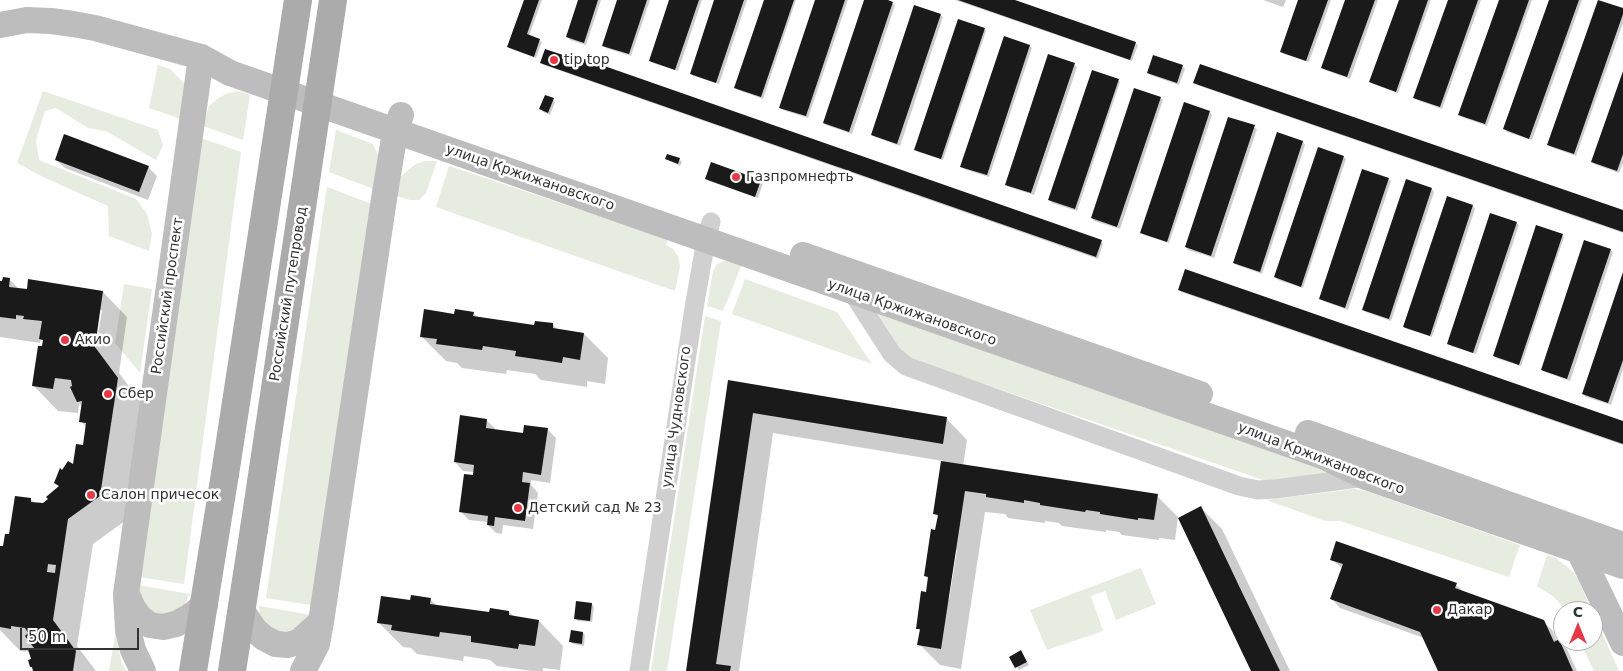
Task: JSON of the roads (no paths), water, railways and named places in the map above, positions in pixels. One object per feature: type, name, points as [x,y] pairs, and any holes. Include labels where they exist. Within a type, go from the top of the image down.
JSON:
[{"type":"main road","points":[[193,671],[218,523],[298,0]]},
{"type":"main road","name":"Российский путепровод","points":[[243,599],[333,0]]},
{"type":"main road","points":[[232,671],[243,599]]},
{"type":"street","name":"улица Кржижановского","points":[[0,25],[27,20],[66,23],[95,28],[201,57],[230,73],[398,123],[508,161],[945,314],[1582,541],[1623,566]]},
{"type":"street","name":"Российский проспект","points":[[143,671],[133,650],[128,630],[126,594],[201,57]]},
{"type":"street","points":[[303,671],[317,644],[321,622],[398,123]]},
{"type":"street","name":"улица Кржижановского","points":[[708,231],[852,292],[945,314],[1325,457],[1366,477],[1582,541],[1623,545]]},
{"type":"street","name":"улица Чудновского","points":[[640,671],[691,324],[708,231]]},
{"type":"street","points":[[852,292],[892,354],[906,366],[915,370],[1239,486],[1258,490],[1275,489],[1366,477]]},
{"type":"street","points":[[1582,541],[1623,642]]},
{"type":"street","points":[[126,594],[140,618],[150,625],[163,627],[189,618],[206,594]]},
{"type":"street","points":[[243,599],[255,630],[264,638],[276,644],[288,645],[300,641],[321,622]]},
{"type":"place","name":"tip top","points":[[554,60]]},
{"type":"place","name":"Газпромнефть","points":[[736,177]]},
{"type":"place","name":"Акио","points":[[65,340]]},
{"type":"place","name":"Сбер","points":[[108,394]]},
{"type":"place","name":"Салон причесок","points":[[91,495]]},
{"type":"place","name":"Детский сад № 23","points":[[518,508]]},
{"type":"place","name":"Дакар","points":[[1437,610]]}]
